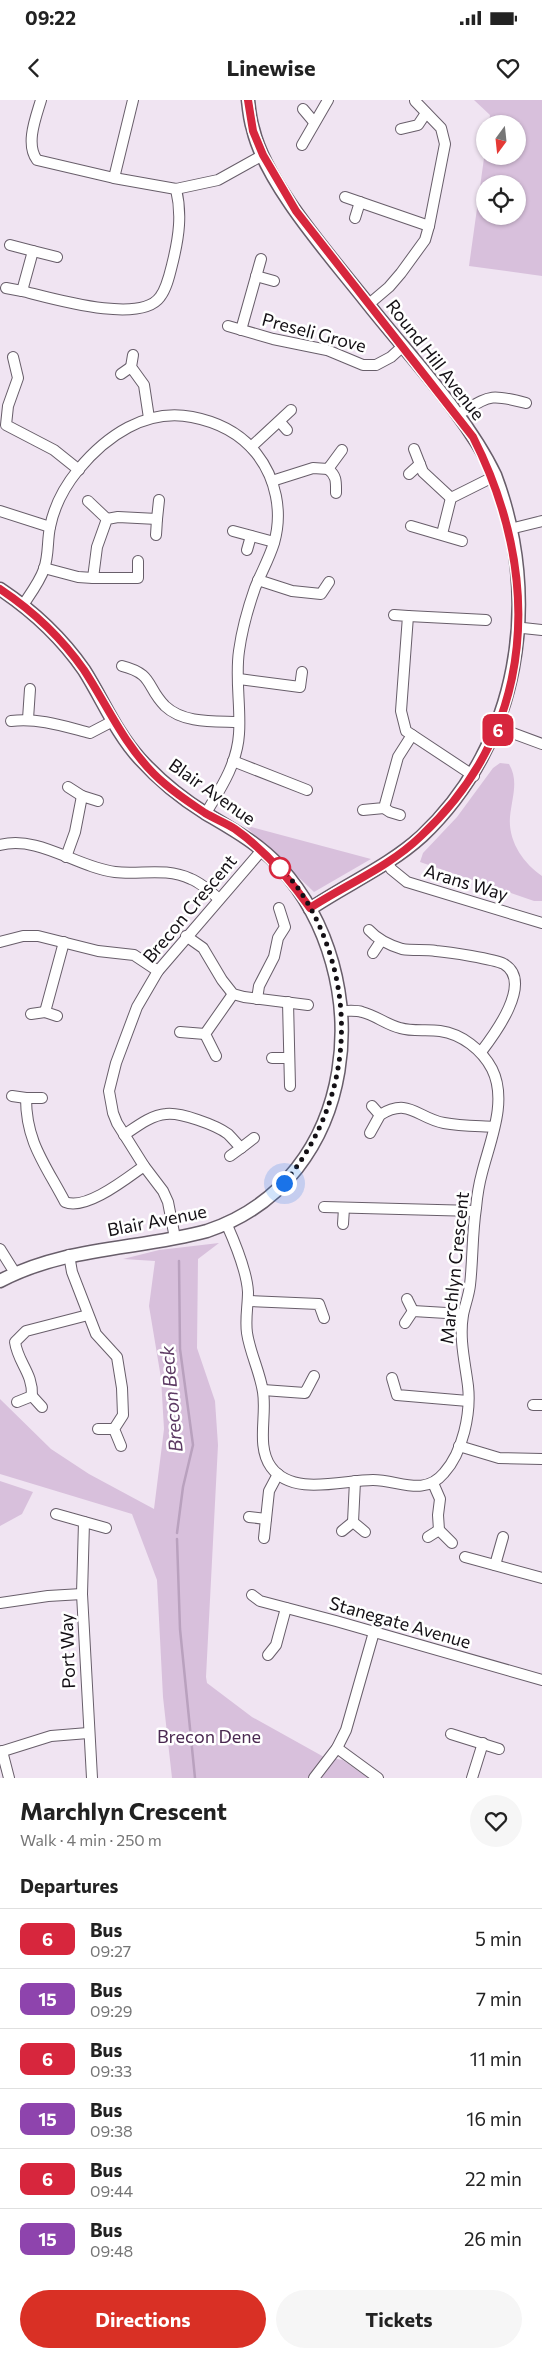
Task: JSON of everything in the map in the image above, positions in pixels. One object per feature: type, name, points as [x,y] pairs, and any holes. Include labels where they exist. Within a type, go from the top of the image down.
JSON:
[{"type":"street","points":[[41,100],[32,138],[32,153],[37,160],[114,178],[176,189],[218,180],[263,155]]},
{"type":"street","points":[[114,178],[132,100]]},
{"type":"street","name":"Round Hill Avenue","points":[[248,100],[253,131],[263,155],[296,211],[473,437],[495,476],[514,528],[522,577],[523,628],[515,680],[499,728],[474,776],[448,809],[420,837],[388,862],[310,908]]},
{"type":"street","points":[[302,145],[328,100]]},
{"type":"street","points":[[369,304],[389,287],[401,273],[425,240],[430,226],[445,144],[441,128],[415,101]]},
{"type":"street","points":[[303,110],[314,122]]},
{"type":"street","points":[[400,128],[418,125],[426,113]]},
{"type":"street","points":[[6,288],[78,304],[123,310],[145,308],[159,298],[169,275],[178,240],[180,208],[176,189]]},
{"type":"street","points":[[345,196],[430,226]]},
{"type":"street","points":[[355,218],[360,202]]},
{"type":"street","points":[[10,245],[57,257]]},
{"type":"street","points":[[22,291],[33,251]]},
{"type":"street","name":"Preseli Grove","points":[[241,330],[260,259]]},
{"type":"street","points":[[256,276],[274,281]]},
{"type":"street","name":"Preseli Grove","points":[[228,326],[327,350],[363,364],[376,365],[402,346]]},
{"type":"street","points":[[121,374],[131,367],[133,355]]},
{"type":"street","points":[[13,357],[18,378],[8,406],[6,425],[54,450],[78,470]]},
{"type":"street","points":[[131,367],[144,385],[149,418]]},
{"type":"street","points":[[457,415],[486,397],[496,395],[526,403]]},
{"type":"street","points":[[251,448],[284,426],[291,410]]},
{"type":"street","points":[[24,605],[44,568],[50,527],[63,492],[78,470],[116,434],[149,418],[186,416],[209,420],[235,433],[251,448],[267,468],[272,481],[277,510],[274,542],[258,580],[242,635],[239,653],[239,734],[233,761],[228,776],[206,813]]},
{"type":"street","points":[[414,449],[423,472],[451,498]]},
{"type":"street","points":[[328,469],[342,450]]},
{"type":"street","points":[[409,474],[420,464]]},
{"type":"street","points":[[272,481],[313,468],[328,469],[333,473],[336,481],[336,493]]},
{"type":"street","points":[[442,534],[451,498],[495,476]]},
{"type":"street","points":[[156,535],[159,500]]},
{"type":"street","points":[[88,502],[107,519]]},
{"type":"street","points":[[0,511],[50,527]]},
{"type":"street","points":[[107,519],[118,517],[157,519]]},
{"type":"street","points":[[93,578],[97,548],[107,519]]},
{"type":"street","points":[[514,528],[542,521]]},
{"type":"street","points":[[411,526],[426,532],[442,534],[462,541]]},
{"type":"street","points":[[233,531],[274,542]]},
{"type":"street","points":[[247,550],[250,536]]},
{"type":"street","points":[[44,568],[78,577],[138,578],[138,561]]},
{"type":"street","points":[[258,580],[292,591],[320,594],[329,582]]},
{"type":"street","name":"Blair Avenue","points":[[0,589],[24,605],[58,636],[75,658],[113,721],[138,757],[155,775],[173,791],[206,813],[234,828],[280,867],[310,908],[332,956],[342,1011],[342,1050],[338,1078],[315,1139],[298,1167],[279,1188],[249,1212],[226,1225],[188,1236],[69,1255],[38,1263],[0,1280]]},
{"type":"street","points":[[394,615],[486,620]]},
{"type":"street","points":[[408,616],[401,711],[406,731],[474,776]]},
{"type":"street","points":[[523,628],[542,630]]},
{"type":"street","points":[[122,666],[137,670],[145,676],[165,706],[178,714],[193,720],[239,722]]},
{"type":"street","points":[[239,679],[300,687],[302,672]]},
{"type":"street","points":[[28,719],[30,689]]},
{"type":"street","points":[[11,721],[28,719],[50,721],[90,733],[113,721]]},
{"type":"street","points":[[499,728],[542,744]]},
{"type":"street","points":[[384,808],[398,756],[412,735]]},
{"type":"street","points":[[233,761],[307,790]]},
{"type":"street","points":[[68,787],[82,796],[98,801]]},
{"type":"street","points":[[66,857],[75,832],[82,796]]},
{"type":"street","points":[[363,810],[384,808],[400,815]]},
{"type":"street","points":[[0,845],[21,842],[113,872],[166,871],[190,878],[219,899]]},
{"type":"street","name":"Brecon Crescent","points":[[175,1238],[168,1202],[163,1191],[124,1135],[113,1114],[109,1091],[116,1063],[137,1007],[158,971],[186,936],[262,850]]},
{"type":"street","name":"Arans Way","points":[[388,862],[392,869],[407,882],[542,922]]},
{"type":"street","points":[[257,999],[259,986],[274,957],[278,938],[290,928],[279,908]]},
{"type":"street","points":[[369,930],[381,940],[404,949],[446,952],[496,960],[506,965],[512,974],[514,987],[511,1004],[496,1032],[481,1052]]},
{"type":"street","points":[[0,942],[23,936],[38,936],[134,956],[158,971]]},
{"type":"street","points":[[186,936],[203,948],[222,980],[233,994],[308,1005]]},
{"type":"street","points":[[373,954],[381,940]]},
{"type":"street","points":[[45,1012],[64,942]]},
{"type":"street","points":[[205,1034],[233,994]]},
{"type":"street","points":[[288,1002],[290,1086]]},
{"type":"street","name":"Marchlyn Crescent","points":[[342,1011],[361,1011],[401,1029],[450,1033],[481,1052],[492,1068],[497,1083],[497,1108],[490,1151],[481,1174],[475,1211],[470,1287],[463,1314],[462,1345],[468,1387],[465,1424],[459,1446],[445,1472],[433,1483]]},
{"type":"street","points":[[31,1014],[45,1012],[57,1016]]},
{"type":"street","points":[[180,1032],[205,1034]]},
{"type":"street","points":[[205,1034],[216,1056]]},
{"type":"street","points":[[272,1058],[288,1058]]},
{"type":"street","points":[[12,1096],[42,1098]]},
{"type":"street","points":[[26,1098],[26,1118],[30,1137],[65,1202],[70,1204],[88,1201],[111,1189],[144,1166]]},
{"type":"street","points":[[372,1106],[380,1115]]},
{"type":"street","points":[[370,1133],[380,1115],[394,1108],[408,1108],[419,1111],[426,1118],[445,1124],[494,1127]]},
{"type":"street","points":[[124,1135],[149,1120],[166,1114],[189,1118],[218,1128],[241,1148]]},
{"type":"street","points":[[230,1156],[254,1138]]},
{"type":"street","points":[[324,1207],[475,1211]]},
{"type":"street","points":[[343,1224],[344,1208]]},
{"type":"street","points":[[226,1225],[244,1270],[248,1301],[245,1318],[247,1333],[263,1390],[265,1411],[262,1443],[265,1456],[278,1474],[289,1479],[314,1485],[376,1480],[408,1487],[433,1483],[440,1499],[439,1530],[452,1543]]},
{"type":"street","points":[[0,1249],[15,1273]]},
{"type":"street","points":[[69,1255],[72,1272],[96,1334],[117,1357],[122,1388],[123,1415],[114,1429]]},
{"type":"street","points":[[407,1299],[413,1311]]},
{"type":"street","points":[[248,1301],[319,1304],[324,1318]]},
{"type":"street","points":[[413,1311],[463,1314]]},
{"type":"street","points":[[405,1323],[413,1311]]},
{"type":"street","points":[[42,1407],[32,1396],[32,1384],[16,1354],[15,1342],[26,1331],[88,1315]]},
{"type":"street","points":[[263,1390],[305,1393],[314,1376]]},
{"type":"street","points":[[392,1378],[397,1395],[468,1400]]},
{"type":"street","points":[[17,1402],[32,1396]]},
{"type":"street","points":[[98,1430],[114,1429]]},
{"type":"street","points":[[114,1429],[121,1446]]},
{"type":"street","points":[[459,1446],[498,1458],[542,1459]]},
{"type":"street","points":[[264,1538],[269,1491],[278,1474]]},
{"type":"street","points":[[342,1531],[353,1522],[355,1481]]},
{"type":"street","points":[[56,1514],[106,1528]]},
{"type":"street","points":[[250,1517],[266,1519]]},
{"type":"street","name":"Port Way","points":[[84,1522],[82,1594],[88,1733],[92,1778]]},
{"type":"street","points":[[353,1522],[365,1532]]},
{"type":"street","points":[[428,1537],[439,1530]]},
{"type":"street","points":[[494,1564],[503,1537]]},
{"type":"street","points":[[465,1557],[542,1578]]},
{"type":"street","points":[[0,1603],[82,1594]]},
{"type":"street","name":"Stanegate Avenue","points":[[252,1595],[260,1602],[542,1680]]},
{"type":"street","points":[[268,1656],[276,1645],[286,1608]]},
{"type":"street","points":[[314,1778],[337,1748],[352,1712],[374,1632]]},
{"type":"street","points":[[9,1778],[1,1751],[51,1736],[88,1733]]},
{"type":"street","points":[[451,1734],[499,1749]]},
{"type":"street","points":[[472,1778],[483,1744]]},
{"type":"street","points":[[337,1748],[378,1778]]},
{"type":"green space","points":[[474,100],[542,100],[542,276],[469,266],[476,216],[476,225],[526,225],[526,175],[482,175],[483,165],[526,165],[526,115],[490,115]]},
{"type":"green space","points":[[500,763],[509,764],[514,777],[510,817],[511,835],[523,858],[542,876],[542,901],[534,901],[420,862],[423,853],[457,817],[493,768]]},
{"type":"green space","points":[[244,825],[371,859],[314,892]]},
{"type":"green space","name":"Brecon Dene","points":[[219,1243],[198,1259],[197,1348],[215,1401],[218,1445],[207,1683],[252,1717],[324,1757],[343,1760],[368,1778],[172,1778],[163,1697],[157,1580],[132,1514],[0,1474],[0,1399],[51,1449],[89,1474],[154,1509],[164,1429],[161,1378],[149,1306],[155,1261],[123,1259],[159,1250]]},
{"type":"green space","points":[[0,1481],[33,1492],[22,1514],[0,1526]]},
{"type":"waterway","name":"Brecon Beck","points":[[177,1533],[183,1487],[193,1445],[180,1349],[179,1261]]},
{"type":"waterway","name":"Brecon Beck","points":[[177,1539],[180,1629],[195,1778]]},
{"type":"bus line","name":"6","points":[[0,589],[24,605],[58,636],[85,672],[120,732],[138,757],[155,775],[173,791],[206,813],[234,828],[262,850],[280,867],[310,908],[388,862],[420,837],[448,809],[465,788],[488,751],[499,728],[515,680],[521,654],[523,628],[524,600],[519,552],[514,528],[505,501],[495,476],[473,437],[296,211],[263,155],[253,131],[248,100]]},
{"type":"route","points":[[280,868],[310,908],[320,926],[332,956],[338,982],[343,1034],[338,1078],[327,1111],[315,1139],[298,1167],[284,1183]]}]
